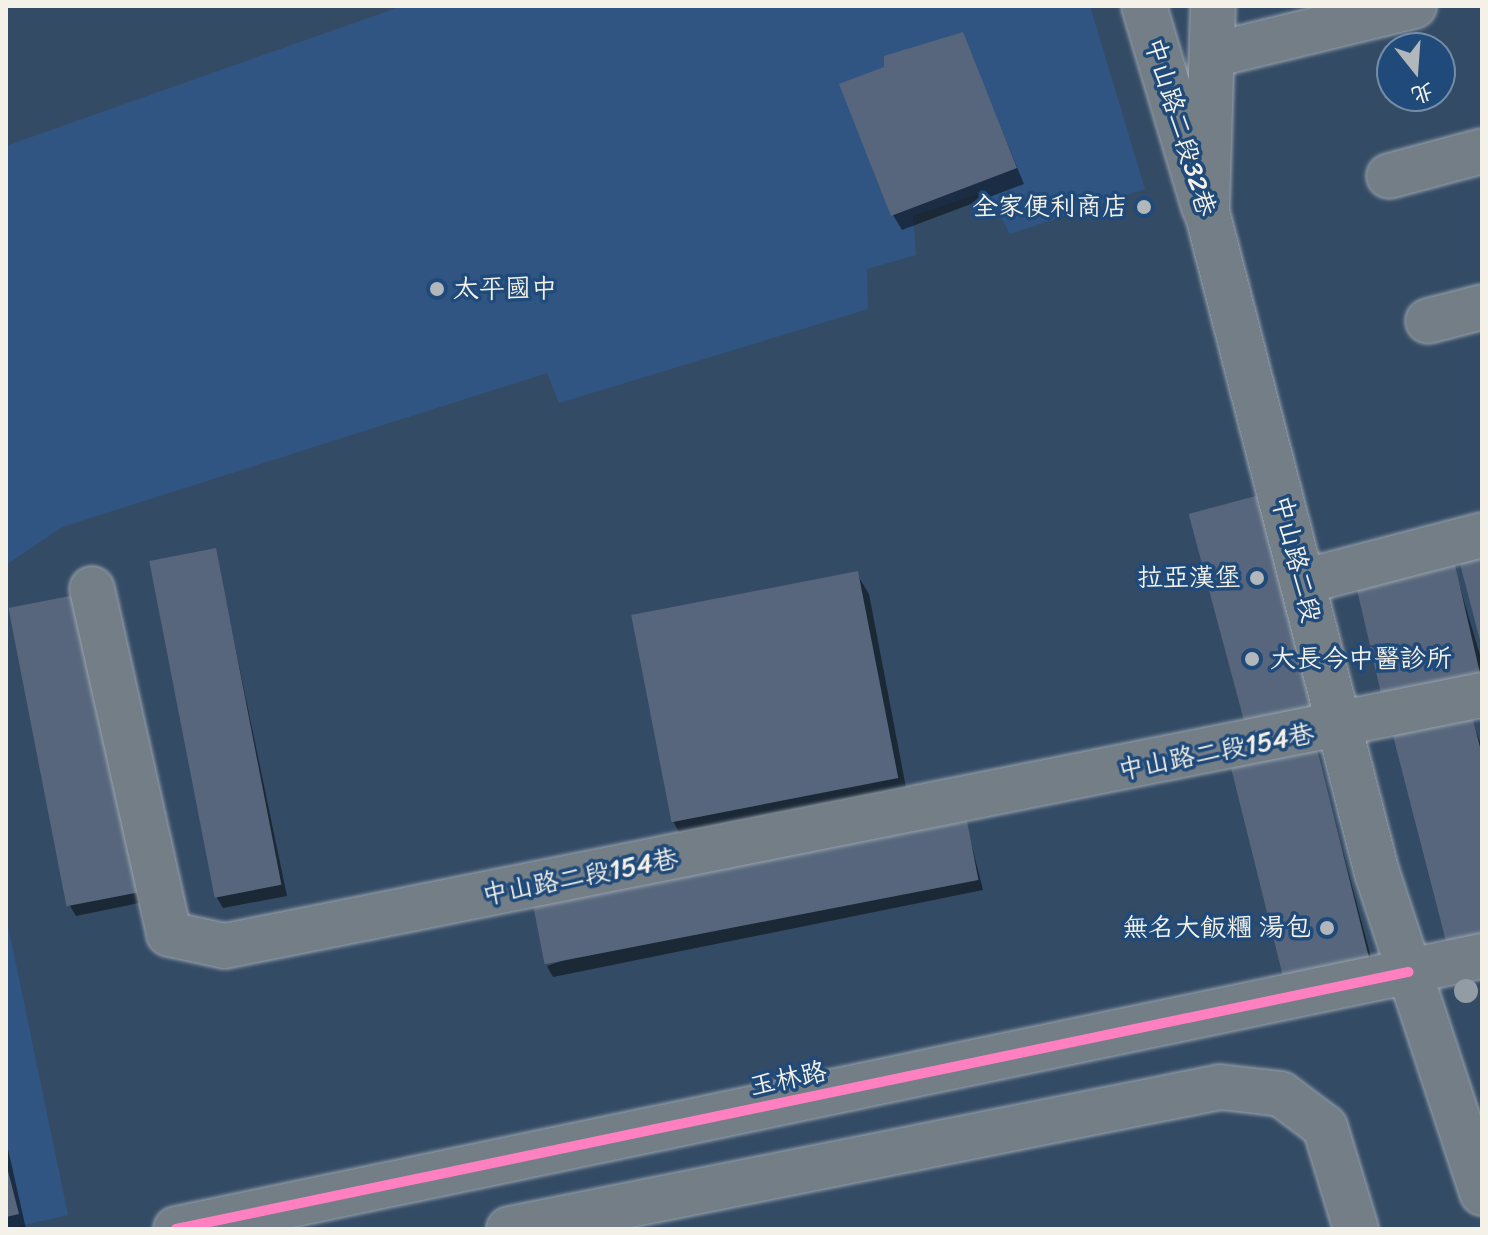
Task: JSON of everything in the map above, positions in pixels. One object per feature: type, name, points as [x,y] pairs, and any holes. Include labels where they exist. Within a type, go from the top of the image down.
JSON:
[{"type":"main road","name":"中山路二段32巷","points":[[1144,6],[1216,248]]},
{"type":"main road","name":"中山路二段","points":[[1213,6],[1207,212],[1337,728],[1408,972],[1482,1193]]},
{"type":"main road","points":[[1213,55],[1414,6]]},
{"type":"main road","points":[[1389,176],[1482,151]]},
{"type":"main road","points":[[1428,321],[1482,307]]},
{"type":"main road","points":[[1302,582],[1482,535]]},
{"type":"main road","name":"中山路二段154巷","points":[[92,589],[169,934],[225,946],[1337,728]]},
{"type":"main road","points":[[1337,728],[1482,695]]},
{"type":"main road","name":"玉林路","points":[[176,1229],[1482,956]]},
{"type":"main road","points":[[509,1229],[1220,1087],[1281,1094],[1325,1127],[1356,1229]]},
{"type":"shaded area","name":"太平國中","points":[[402,6],[1090,6],[1145,189],[1010,234],[987,191],[913,216],[916,255],[867,269],[868,309],[559,403],[547,373],[62,527],[6,565],[6,146]]},
{"type":"shaded area","points":[[6,916],[68,1215],[6,1229]]},
{"type":"building","points":[[963,32],[1017,168],[891,216],[839,84],[884,67],[884,56]]},
{"type":"building","points":[[1263,494],[1322,714],[1248,734],[1189,514]]},
{"type":"building","points":[[216,548],[281,885],[215,898],[149,561]]},
{"type":"building","points":[[1482,554],[1482,644],[1481,644],[1459,560]]},
{"type":"building","points":[[1455,565],[1482,684],[1384,707],[1357,588]]},
{"type":"building","points":[[858,571],[898,778],[672,822],[631,615]]},
{"type":"building","points":[[85,593],[143,891],[66,906],[8,608]]},
{"type":"building","points":[[1471,712],[1482,755],[1482,940],[1448,949],[1392,732]]},
{"type":"building","points":[[1315,741],[1371,965],[1285,986],[1230,762]]},
{"type":"building","points":[[967,821],[978,880],[545,964],[533,905]]},
{"type":"building","points":[[6,1163],[19,1214],[6,1217]]},
{"type":"cycle path","points":[[176,1229],[1408,972]]},
{"type":"place","name":"全家便利商店","points":[[1144,207]]},
{"type":"place","name":"太平國中","points":[[437,289]]},
{"type":"place","name":"拉亞漢堡","points":[[1257,578]]},
{"type":"place","name":"大長今中醫診所","points":[[1252,659]]},
{"type":"place","name":"無名大飯糰 湯包","points":[[1327,928]]}]
